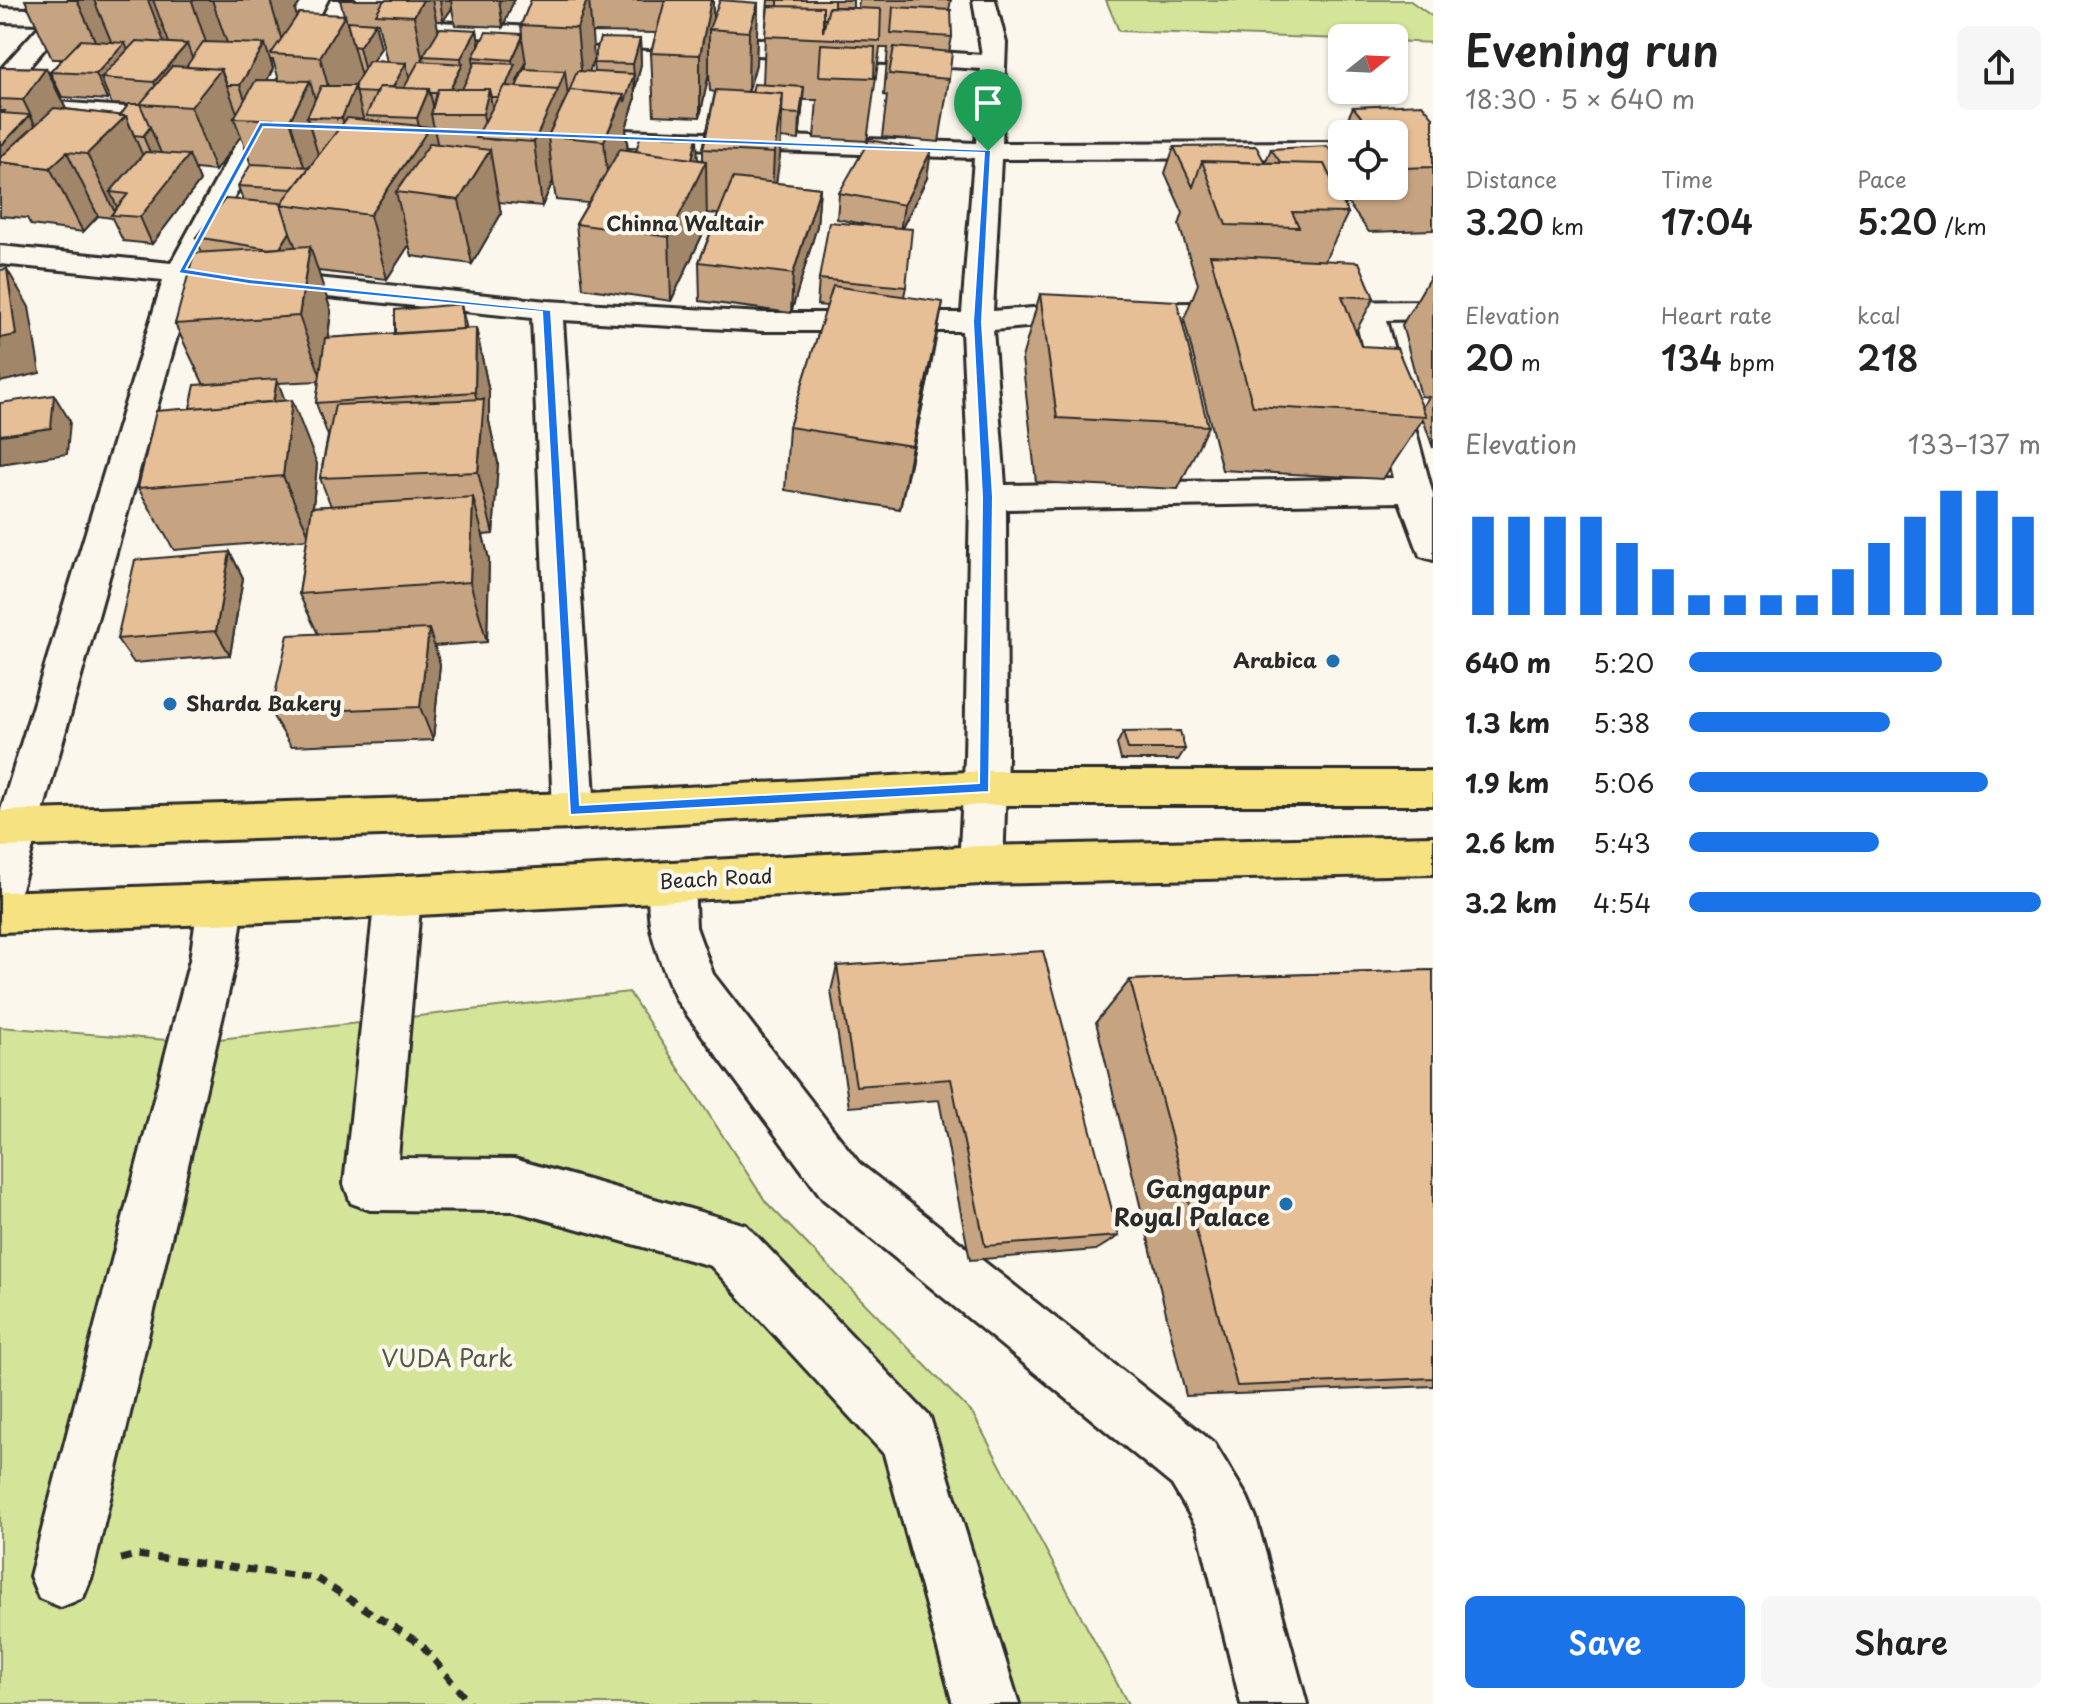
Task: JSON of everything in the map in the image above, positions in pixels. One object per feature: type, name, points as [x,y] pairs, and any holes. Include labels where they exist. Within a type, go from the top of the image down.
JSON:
[{"type":"main road","points":[[8,830],[574,811],[985,788],[1433,788]]},
{"type":"main road","name":"Beach Road","points":[[0,912],[398,896],[981,865],[1433,855]]},
{"type":"street","points":[[0,85],[60,17],[83,0]]},
{"type":"street","points":[[981,865],[985,788],[988,497],[977,322],[994,63],[994,43],[984,0]]},
{"type":"street","points":[[299,22],[337,11],[362,24]]},
{"type":"street","points":[[0,886],[8,830],[181,271],[260,124],[337,11]]},
{"type":"street","points":[[533,35],[541,12]]},
{"type":"street","points":[[0,15],[124,18]]},
{"type":"street","points":[[747,15],[747,45]]},
{"type":"street","points":[[393,26],[747,45],[994,63]]},
{"type":"street","points":[[0,106],[200,120]]},
{"type":"street","points":[[230,122],[292,126]]},
{"type":"street","points":[[545,135],[988,151],[1328,150]]},
{"type":"street","points":[[0,255],[547,310],[763,322],[977,322],[1082,313],[1433,310]]},
{"type":"street","points":[[547,310],[574,811]]},
{"type":"street","points":[[1369,312],[1414,490],[1433,547]]},
{"type":"street","points":[[988,497],[1414,490]]},
{"type":"street","points":[[672,882],[673,927],[694,986],[841,1181],[1193,1464],[1226,1518],[1274,1704]]},
{"type":"street","points":[[398,896],[370,1184],[514,1185],[727,1244],[909,1438],[986,1704]]},
{"type":"street","points":[[61,1576],[213,960],[221,904]]},
{"type":"path","points":[[136,1555],[316,1578],[421,1644],[470,1704]]},
{"type":"green space","points":[[1106,0],[1409,0],[1433,17],[1433,43],[1408,42],[1408,24],[1328,24],[1328,38],[1119,31]]},
{"type":"green space","name":"VUDA Park","points":[[629,992],[766,1202],[973,1414],[1128,1704],[0,1704],[0,1027],[193,1042]]},
{"type":"building","points":[[384,0],[423,0],[414,16],[376,14]]},
{"type":"building","points":[[531,0],[587,0],[577,28],[521,25]]},
{"type":"building","points":[[665,0],[711,0],[700,55],[651,53]]},
{"type":"building","points":[[720,0],[758,3],[749,32],[709,29]]},
{"type":"building","points":[[778,0],[834,0],[834,7],[829,7],[826,19],[823,19],[823,7],[778,6]]},
{"type":"building","points":[[768,6],[823,7],[823,32],[829,7],[881,9],[880,41],[765,36]]},
{"type":"building","points":[[893,7],[951,10],[952,37],[891,33]]},
{"type":"building","points":[[299,13],[345,15],[320,57],[271,54]]},
{"type":"building","points":[[347,21],[375,23],[359,47],[353,46]]},
{"type":"building","points":[[440,28],[477,30],[461,58],[423,56]]},
{"type":"building","points":[[486,32],[522,34],[512,60],[473,57]]},
{"type":"building","points":[[600,38],[640,39],[633,64],[593,63]]},
{"type":"building","points":[[81,40],[125,43],[96,74],[50,72]]},
{"type":"building","points":[[136,41],[187,44],[154,82],[101,78]]},
{"type":"building","points":[[203,42],[265,44],[240,85],[227,85],[221,69],[186,67]]},
{"type":"building","points":[[821,44],[875,47],[874,78],[819,76]]},
{"type":"building","points":[[894,47],[952,52],[949,79],[889,74]]},
{"type":"building","points":[[369,61],[406,63],[393,87],[379,87],[377,93],[356,92],[354,86]]},
{"type":"building","points":[[419,61],[463,64],[450,89],[430,93],[429,89],[404,88]]},
{"type":"building","points":[[475,62],[515,64],[498,97],[491,97],[489,89],[462,89]]},
{"type":"building","points":[[172,66],[221,69],[191,107],[140,104]]},
{"type":"building","points":[[0,67],[46,68],[23,100],[0,99]]},
{"type":"building","points":[[524,69],[565,71],[558,90],[516,87]]},
{"type":"building","points":[[577,71],[634,74],[625,102],[624,95],[569,92]]},
{"type":"building","points":[[256,80],[310,81],[290,120],[234,118]]},
{"type":"building","points":[[754,84],[804,87],[800,114],[782,113],[783,94],[752,92]]},
{"type":"building","points":[[321,86],[355,86],[342,118],[307,117]]},
{"type":"building","points":[[504,86],[558,90],[534,142],[476,138]]},
{"type":"building","points":[[379,87],[429,89],[417,118],[366,116]]},
{"type":"building","points":[[438,89],[489,89],[483,114],[431,114]]},
{"type":"building","points":[[570,90],[624,95],[604,141],[548,136]]},
{"type":"building","points":[[716,90],[783,94],[774,153],[703,149]]},
{"type":"building","points":[[129,104],[140,104],[150,127],[143,136],[134,135],[126,116],[120,116]]},
{"type":"building","points":[[1422,104],[1433,117],[1433,167],[1408,168],[1408,120],[1364,120],[1353,107]]},
{"type":"building","points":[[54,108],[126,116],[87,154],[67,152],[50,168],[0,162],[0,158]]},
{"type":"building","points":[[0,111],[30,115],[0,147]]},
{"type":"building","points":[[347,118],[430,127],[370,215],[281,204]]},
{"type":"building","points":[[641,134],[697,137],[692,159],[636,151]]},
{"type":"building","points":[[869,140],[931,151],[904,205],[839,193]]},
{"type":"building","points":[[430,143],[490,150],[459,200],[396,192]]},
{"type":"building","points":[[1256,146],[1265,163],[1202,161],[1193,187],[1174,147]]},
{"type":"building","points":[[1327,146],[1328,172],[1324,164],[1281,163],[1271,149]]},
{"type":"building","points":[[620,149],[706,161],[669,237],[576,224]]},
{"type":"building","points":[[145,152],[189,155],[140,217],[111,215],[128,194],[110,192]]},
{"type":"building","points":[[1202,161],[1324,164],[1328,172],[1328,200],[1342,200],[1348,213],[1292,212],[1299,227],[1226,225]]},
{"type":"building","points":[[251,164],[310,167],[293,189],[238,186]]},
{"type":"building","points":[[733,178],[820,188],[793,274],[699,262]]},
{"type":"building","points":[[225,199],[282,203],[290,232],[280,248],[196,237]]},
{"type":"building","points":[[829,222],[912,229],[906,287],[819,279]]},
{"type":"building","points":[[310,246],[299,316],[175,324],[194,253]]},
{"type":"building","points":[[1210,255],[1359,262],[1374,298],[1342,296],[1361,346],[1397,348],[1426,416],[1253,406]]},
{"type":"building","points":[[7,269],[16,335],[0,338],[0,270]]},
{"type":"building","points":[[833,286],[943,302],[912,446],[789,427]]},
{"type":"building","points":[[1040,294],[1177,301],[1208,426],[1057,418]]},
{"type":"building","points":[[461,304],[463,329],[395,334],[395,310]]},
{"type":"building","points":[[476,328],[475,392],[316,403],[325,338]]},
{"type":"building","points":[[277,379],[273,402],[190,408],[195,385]]},
{"type":"building","points":[[54,395],[51,428],[0,435],[0,403]]},
{"type":"building","points":[[484,399],[478,472],[320,478],[335,405]]},
{"type":"building","points":[[292,400],[283,476],[138,488],[156,411]]},
{"type":"building","points":[[473,497],[470,582],[299,594],[312,507]]},
{"type":"building","points":[[230,552],[216,631],[117,639],[135,560]]},
{"type":"building","points":[[429,629],[420,707],[271,713],[288,635]]},
{"type":"building","points":[[1180,731],[1185,749],[1128,749],[1123,732]]},
{"type":"building","points":[[1043,951],[1119,1236],[985,1246],[951,1079],[856,1086],[837,966]]},
{"type":"building","name":"Gangapur Royal Palace","points":[[1433,970],[1433,1378],[1237,1386],[1130,980]]},
{"type":"place","name":"Arabica","points":[[1333,661]]},
{"type":"place","name":"Sharda Bakery","points":[[170,704]]},
{"type":"place","name":"Gangapur Royal Palace","points":[[1286,1204]]},
{"type":"district","name":"Chinna Waltair","points":[[685,224]]},
{"type":"route","points":[[260,124],[988,151],[977,322],[988,497],[985,788],[574,811],[547,310],[318,286],[249,282],[181,271],[260,124]]}]
